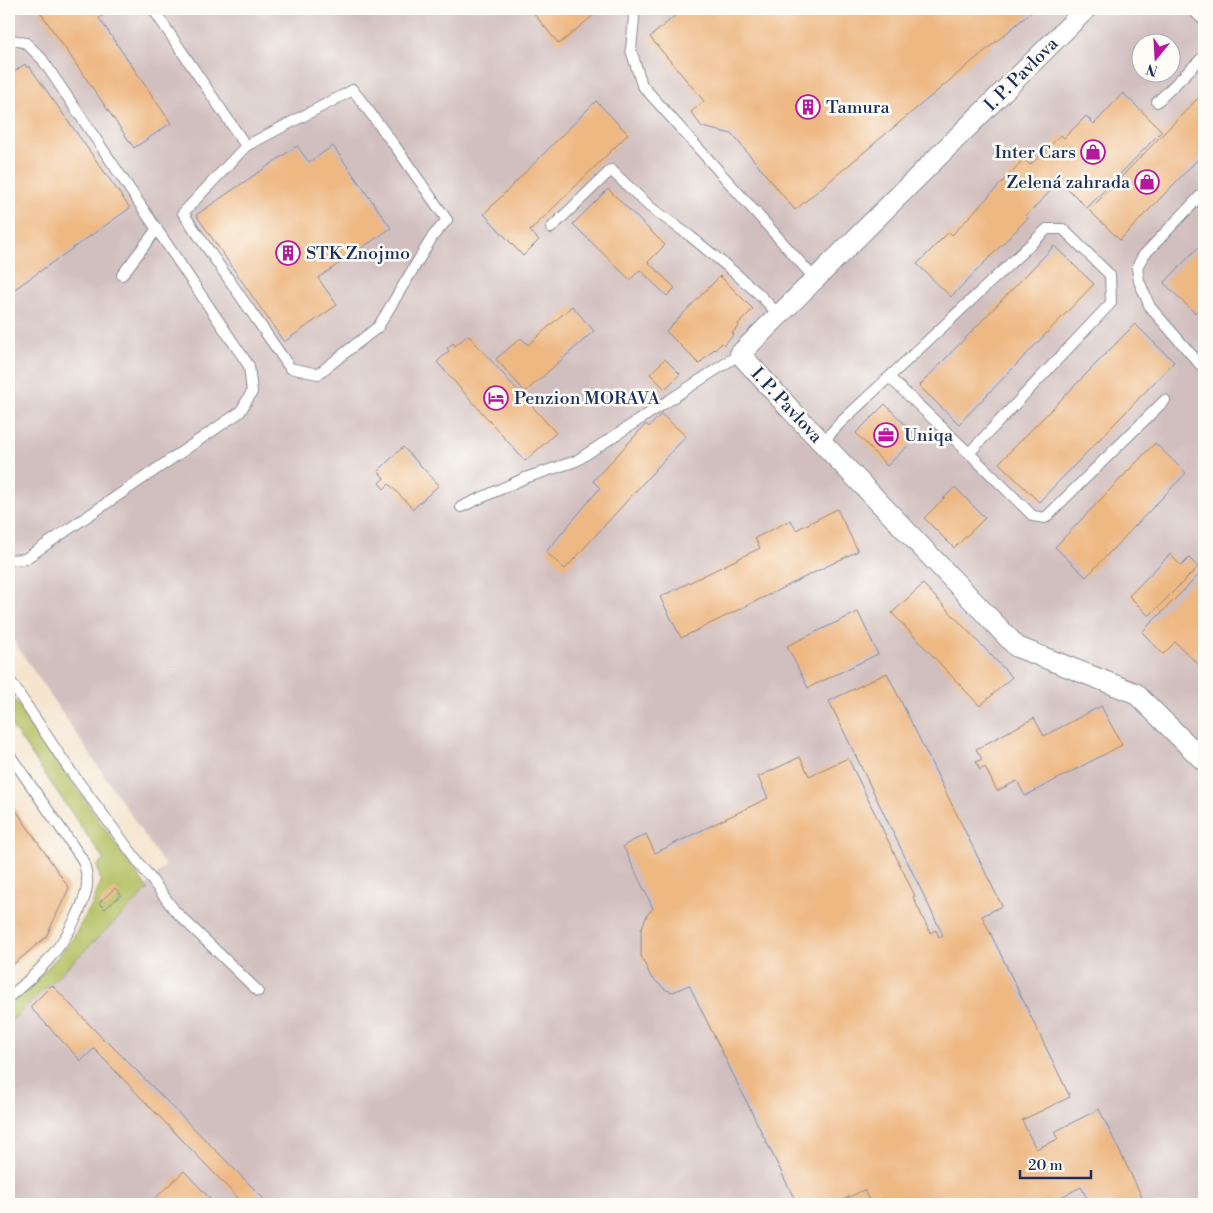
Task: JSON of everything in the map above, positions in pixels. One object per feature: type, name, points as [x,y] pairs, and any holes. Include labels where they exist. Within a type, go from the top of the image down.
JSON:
[{"type":"street","name":"I. P. Pavlova","points":[[1086,9],[740,354],[1018,647],[1136,693],[1204,760]]},
{"type":"street","points":[[1199,9],[1204,14]]},
{"type":"lane","points":[[153,9],[246,146]]},
{"type":"lane","points":[[632,9],[634,18],[631,50],[642,85],[815,279]]},
{"type":"lane","points":[[9,39],[26,43],[42,60],[249,366],[252,392],[240,412],[26,559],[9,560]]},
{"type":"lane","points":[[1158,102],[1204,56]]},
{"type":"lane","points":[[353,90],[447,220],[433,236],[378,326],[318,374],[290,368],[183,212],[246,146],[353,90]]},
{"type":"lane","points":[[551,228],[611,170],[650,207],[728,267],[760,295],[779,315]]},
{"type":"lane","points":[[1204,192],[1143,256],[1137,267],[1139,281],[1150,307],[1204,368]]},
{"type":"lane","points":[[122,275],[157,229]]},
{"type":"lane","points":[[822,442],[1047,229],[1063,229],[1110,275],[1110,303],[969,453]]},
{"type":"lane","points":[[461,507],[525,478],[576,460],[740,354]]},
{"type":"lane","points":[[889,377],[1034,516],[1045,518],[1165,400]]},
{"type":"lane","points":[[9,679],[69,769],[175,911],[258,991]]},
{"type":"lane","points":[[9,754],[82,859],[87,886],[86,898],[65,938],[48,961],[9,997]]},
{"type":"shaded area","points":[[9,9],[1204,9],[1204,1204],[9,1204],[9,1023],[148,891],[145,887],[165,866],[9,634]]},
{"type":"green space","points":[[9,692],[148,890],[9,1023],[9,1005],[43,973],[71,941],[92,905],[101,882],[97,866],[104,860],[9,722]]},
{"type":"building","points":[[38,9],[112,9],[99,18],[171,123],[134,148]]},
{"type":"building","points":[[530,9],[601,9],[559,44]]},
{"type":"building","name":"Tamura","points":[[683,9],[1035,9],[795,210],[732,134],[702,127],[691,112],[704,101],[650,37]]},
{"type":"building","points":[[25,64],[27,68],[29,66],[130,208],[9,293],[9,81],[14,77],[11,74]]},
{"type":"building","name":"Zelená zahrada","points":[[1204,92],[1204,153],[1120,240],[1089,210]]},
{"type":"building","points":[[1123,93],[1162,131],[1087,208],[1060,181],[1026,216],[1028,218],[951,297],[917,264],[949,232],[952,235],[1024,159],[1030,165],[1061,135],[1064,138],[1086,116],[1094,124]]},
{"type":"building","points":[[596,101],[628,134],[530,231],[539,240],[523,256],[484,214]]},
{"type":"building","name":"STK Znojmo","points":[[297,146],[309,162],[333,146],[391,228],[318,278],[337,305],[284,342],[196,215]]},
{"type":"building","points":[[608,189],[665,245],[648,262],[675,288],[667,296],[640,270],[630,280],[573,224]]},
{"type":"building","points":[[1204,241],[1204,303],[1195,313],[1164,283]]},
{"type":"building","points":[[1054,246],[1094,284],[959,424],[919,386]]},
{"type":"building","points":[[720,276],[753,309],[738,324],[739,326],[732,333],[734,334],[724,345],[722,343],[714,349],[699,364],[666,331]]},
{"type":"building","points":[[572,306],[594,331],[525,392],[496,359],[521,338],[528,345]]},
{"type":"building","points":[[1135,324],[1174,362],[1039,502],[999,463]]},
{"type":"building","name":"Penzion MORAVA","points":[[468,335],[556,433],[525,461],[437,362],[449,351],[447,348],[453,343],[455,346]]},
{"type":"building","points":[[665,359],[680,374],[665,389],[650,374]]},
{"type":"building","name":"Uniqa","points":[[885,404],[917,437],[887,466],[856,433]]},
{"type":"building","points":[[661,414],[686,436],[565,569],[546,552],[600,488],[593,481],[646,424],[649,427]]},
{"type":"building","points":[[1155,443],[1186,473],[1086,577],[1055,547]]},
{"type":"building","points":[[403,447],[439,485],[413,509],[389,484],[384,489],[379,483],[384,478],[378,471]]},
{"type":"building","points":[[955,487],[985,518],[954,548],[924,518]]},
{"type":"building","points":[[837,509],[858,551],[681,638],[660,597],[760,548],[755,538],[791,520],[796,530]]},
{"type":"building","points":[[1170,554],[1181,566],[1189,558],[1198,567],[1149,616],[1129,596]]},
{"type":"building","points":[[1204,570],[1204,664],[1201,667],[1175,642],[1163,654],[1142,632]]},
{"type":"building","points":[[923,584],[1012,677],[980,706],[892,613]]},
{"type":"building","points":[[858,612],[878,654],[808,688],[787,646]]},
{"type":"building","points":[[887,673],[1002,906],[982,916],[1070,1097],[1022,1120],[1036,1149],[1058,1139],[1054,1132],[1099,1109],[1142,1197],[1126,1204],[1090,1204],[1081,1187],[1047,1204],[871,1204],[864,1190],[834,1204],[797,1204],[689,985],[673,992],[666,990],[651,977],[641,956],[641,930],[647,915],[653,908],[623,846],[646,834],[655,853],[768,798],[758,777],[800,757],[809,776],[848,758],[915,896],[913,897],[930,933],[936,930],[939,937],[943,935],[829,701]]},
{"type":"building","points":[[1101,706],[1122,745],[1025,796],[1017,781],[997,791],[985,767],[980,770],[976,762],[982,759],[976,749],[1034,718],[1044,736]]},
{"type":"building","points":[[9,800],[69,888],[46,937],[9,968]]},
{"type":"building","points":[[115,888],[121,895],[105,909],[99,903]]},
{"type":"building","points":[[52,985],[106,1042],[269,1204],[244,1204],[94,1049],[81,1061],[30,1007]]},
{"type":"building","points":[[184,1171],[215,1204],[149,1204]]},
{"type":"place","name":"Tamura","points":[[808,107]]},
{"type":"place","name":"Inter Cars","points":[[1093,152]]},
{"type":"place","name":"Zelená zahrada","points":[[1147,182]]},
{"type":"place","name":"STK Znojmo","points":[[288,253]]},
{"type":"place","name":"Penzion MORAVA","points":[[496,398]]},
{"type":"place","name":"Uniqa","points":[[886,435]]}]
